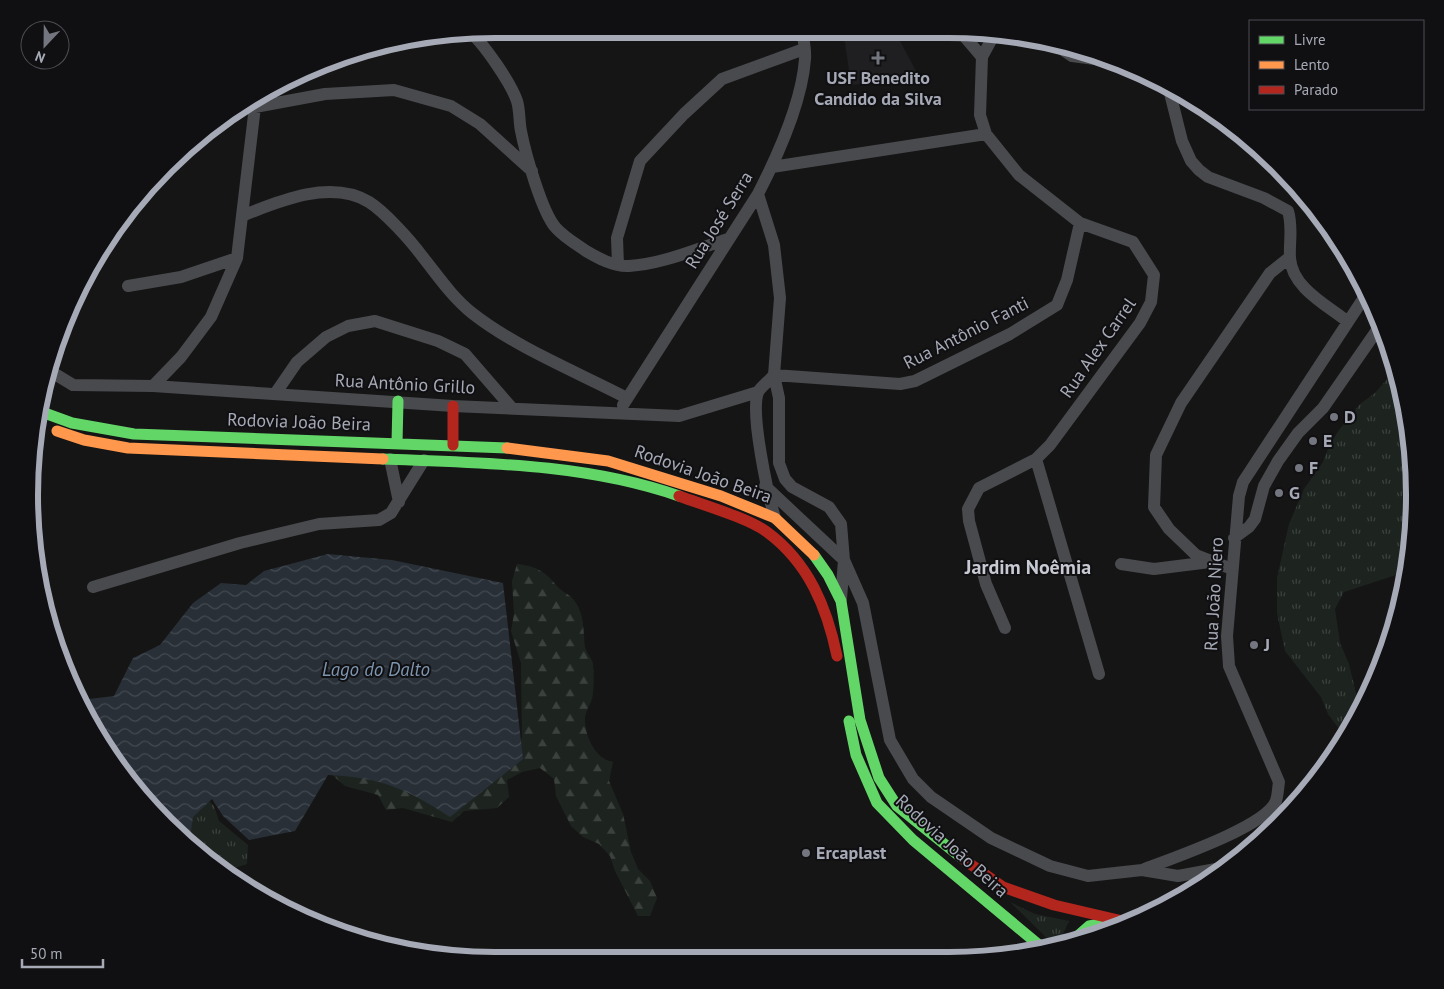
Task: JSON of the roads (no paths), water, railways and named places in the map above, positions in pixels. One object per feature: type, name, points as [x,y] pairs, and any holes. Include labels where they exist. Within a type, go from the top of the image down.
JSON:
[{"type":"main road","points":[[397,443],[398,401]]},
{"type":"main road","points":[[453,406],[453,445]]},
{"type":"main road","name":"Rodovia João Beira","points":[[45,413],[72,423],[134,434],[453,445],[520,450],[608,461],[721,496],[775,518],[812,552],[828,575],[841,601],[860,720],[878,778],[897,806],[973,867],[1003,887],[1054,905],[1117,919]]},
{"type":"main road","name":"Rodovia João Beira","points":[[43,425],[84,440],[128,448],[509,464],[590,473],[676,495],[721,511],[767,532],[796,561],[818,592],[830,622],[839,670]]},
{"type":"main road","name":"Rodovia João Beira","points":[[843,689],[856,755],[877,803],[913,840],[1037,943]]},
{"type":"main road","points":[[1077,933],[1080,929],[1095,923],[1110,922]]},
{"type":"street","points":[[478,38],[517,100],[521,133],[532,171],[550,220],[556,228],[595,256],[618,265],[628,266],[669,258],[728,239]]},
{"type":"street","name":"Rua José Serra","points":[[617,413],[758,194],[772,167],[793,112],[806,59],[803,38]]},
{"type":"street","points":[[966,38],[982,57]]},
{"type":"street","name":"Rua Alex Carrel","points":[[992,39],[982,57],[980,107],[986,134],[1019,175],[1080,223],[1133,242],[1154,275],[1151,302],[1140,323],[1050,445],[1036,459],[979,488],[968,509],[969,521],[986,584],[1005,628]]},
{"type":"street","points":[[618,265],[617,238],[640,161],[684,114],[722,79],[804,49]]},
{"type":"street","points":[[1067,53],[1072,56],[1082,58]]},
{"type":"street","points":[[262,101],[325,94],[394,90],[451,106],[480,124],[532,171]]},
{"type":"street","points":[[1170,95],[1182,141],[1199,170],[1208,177],[1264,198],[1288,211],[1291,221],[1290,257],[1292,271],[1303,287],[1348,322]]},
{"type":"street","points":[[153,386],[181,357],[211,317],[237,258],[256,106]]},
{"type":"street","points":[[772,167],[986,134]]},
{"type":"street","points":[[242,216],[273,204],[313,194],[344,193],[369,202],[412,243],[459,302],[491,328],[627,398]]},
{"type":"street","points":[[758,194],[774,245],[780,298],[774,375],[779,398],[780,463],[785,479],[792,487],[829,507],[841,524],[844,560],[841,601]]},
{"type":"street","name":"Rua Antônio Fanti","points":[[774,375],[900,384],[924,377],[1010,334],[1057,305],[1065,287],[1080,223]]},
{"type":"street","points":[[1232,569],[1196,555],[1169,529],[1154,507],[1156,455],[1181,403],[1270,273],[1290,257]]},
{"type":"street","points":[[128,286],[181,277],[237,258]]},
{"type":"street","name":"Rua João Niero","points":[[1142,870],[1215,841],[1260,819],[1276,802],[1279,782],[1229,666],[1227,636],[1234,538],[1243,482],[1363,300]]},
{"type":"street","points":[[275,394],[297,362],[326,337],[348,326],[375,321],[438,340],[465,354],[511,407]]},
{"type":"street","points":[[1234,538],[1249,527],[1255,519],[1264,486],[1288,447],[1309,419],[1323,408],[1376,331]]},
{"type":"street","name":"Rua Antônio Grillo","points":[[54,373],[73,385],[153,386],[453,406],[511,407],[679,416],[758,392]]},
{"type":"street","points":[[774,375],[758,392],[757,420],[765,486],[775,518]]},
{"type":"street","points":[[390,459],[399,502]]},
{"type":"street","points":[[1036,459],[1099,674]]},
{"type":"street","points":[[92,587],[240,543],[319,524],[378,520],[391,513],[424,460]]},
{"type":"street","points":[[765,486],[844,560],[863,603],[890,740],[913,779],[931,797],[991,838],[1050,866],[1088,876],[1142,870],[1178,876],[1208,870]]},
{"type":"street","points":[[1121,564],[1154,569],[1213,562]]},
{"type":"water","name":"Lago do Dalto","points":[[328,554],[392,560],[503,583],[523,759],[450,817],[435,807],[392,786],[363,778],[328,775],[295,831],[249,840],[223,816],[212,799],[193,817],[191,831],[188,834],[171,818],[132,773],[99,723],[87,701],[89,699],[114,696],[133,658],[160,645],[193,603],[221,583],[246,585],[264,571]]},
{"type":"place","name":"USF Benedito Candido da Silva","points":[[878,58]]},
{"type":"place","name":"D","points":[[1334,417]]},
{"type":"place","name":"E","points":[[1313,441]]},
{"type":"place","name":"F","points":[[1299,468]]},
{"type":"place","name":"G","points":[[1279,493]]},
{"type":"place","name":"J","points":[[1254,645]]},
{"type":"place","name":"Ercaplast","points":[[806,853]]},
{"type":"district","name":"Jardim Noêmia","points":[[1028,567]]}]
